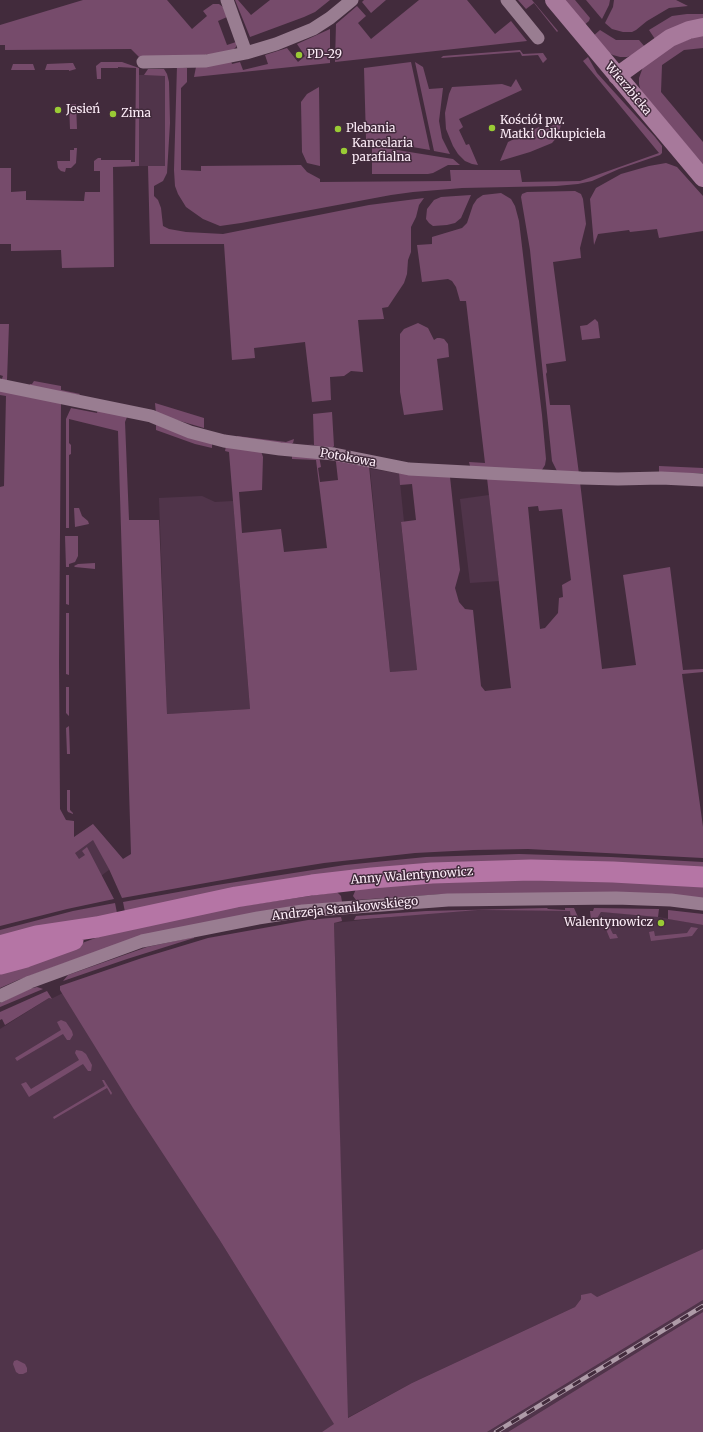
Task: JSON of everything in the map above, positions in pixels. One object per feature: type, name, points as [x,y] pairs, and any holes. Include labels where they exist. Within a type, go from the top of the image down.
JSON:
[{"type":"main road","name":"Anny Walentynowicz","points":[[0,946],[36,936],[124,921],[180,908],[278,890],[346,881],[498,870],[614,872],[703,877]]},
{"type":"main road","name":"Anny Walentynowicz","points":[[0,964],[26,957],[124,921]]},
{"type":"street","points":[[227,0],[246,53]]},
{"type":"street","points":[[143,62],[206,61],[246,53],[276,44],[313,29],[330,18],[352,0]]},
{"type":"street","points":[[507,0],[538,38]]},
{"type":"street","name":"Wierzbicka","points":[[554,0],[703,178]]},
{"type":"street","points":[[617,76],[670,38],[688,30],[703,27]]},
{"type":"street","name":"Potokowa","points":[[0,385],[151,416],[190,432],[224,441],[280,449],[334,454],[409,469],[550,477],[703,480]]},
{"type":"street","name":"Andrzeja Stanikowskiego","points":[[0,996],[30,982],[142,941],[264,917],[303,911],[448,900],[616,898],[671,900],[703,904]]},
{"type":"shaded area","points":[[83,0],[167,0],[192,29],[207,16],[203,11],[213,4],[219,4],[223,7],[227,17],[218,21],[227,45],[236,42],[236,47],[232,51],[190,57],[139,57],[131,49],[5,50],[5,45],[0,45],[0,25]]},
{"type":"shaded area","points":[[235,0],[238,0],[251,15],[270,0],[330,0],[315,12],[250,37]]},
{"type":"shaded area","points":[[364,0],[386,0],[371,13],[362,2]]},
{"type":"shaded area","points":[[419,0],[467,0],[495,34],[511,21],[527,41],[335,62],[336,24],[357,6],[366,16],[358,23],[371,39]]},
{"type":"shaded area","points":[[518,0],[532,0],[558,31],[557,32],[534,3],[526,9]]},
{"type":"shaded area","points":[[561,0],[575,0],[590,18],[589,21],[583,26]]},
{"type":"shaded area","points":[[586,0],[610,0],[602,19]]},
{"type":"shaded area","points":[[614,0],[676,0],[688,6],[669,8],[647,21],[636,30],[632,32],[623,32],[612,29],[605,23],[613,7]]},
{"type":"shaded area","points":[[703,14],[703,20],[655,39],[649,30],[672,16]]},
{"type":"shaded area","points":[[330,29],[330,63],[194,77],[196,67],[231,61],[232,64],[240,62],[243,70],[268,64],[265,55],[287,48],[298,62],[305,56],[297,44]]},
{"type":"shaded area","points":[[600,30],[616,40],[639,40],[645,47],[627,57],[613,55],[607,52],[592,37]]},
{"type":"shaded area","points":[[703,34],[703,48],[684,50],[662,65],[661,92],[703,142],[703,164],[641,92],[639,78],[643,67],[664,49]]},
{"type":"shaded area","points":[[520,50],[523,54],[543,53],[547,59],[543,63],[538,55],[522,56],[520,52],[441,58],[443,56]]},
{"type":"shaded area","points":[[588,57],[597,73],[662,146],[662,153],[660,155],[619,169],[592,181],[578,184],[556,186],[462,188],[413,192],[220,226],[203,219],[186,207],[175,186],[174,170],[177,66],[187,68],[187,82],[181,88],[181,170],[201,171],[201,166],[301,165],[307,172],[320,179],[320,182],[451,181],[450,170],[520,170],[522,182],[580,181],[659,153],[583,61]]},
{"type":"shaded area","points":[[101,62],[122,62],[139,68],[139,166],[113,167],[114,267],[62,268],[61,250],[11,251],[11,244],[0,244],[0,168],[11,168],[11,192],[26,191],[26,200],[84,201],[85,192],[100,192],[100,171],[94,171],[94,161],[101,158],[101,160],[131,160],[131,162],[135,162],[136,68],[101,68],[101,79],[97,79],[96,66]]},
{"type":"shaded area","points":[[411,62],[430,150],[366,139],[364,68]]},
{"type":"shaded area","points":[[415,62],[423,67],[429,89],[443,88],[439,121],[442,138],[450,154],[434,151]]},
{"type":"shaded area","points":[[73,63],[76,69],[69,71],[45,70],[47,64]]},
{"type":"shaded area","points":[[13,64],[33,64],[35,70],[11,70]]},
{"type":"shaded area","points":[[148,69],[164,69],[169,82],[170,123],[167,173],[163,181],[154,186],[154,196],[158,200],[161,208],[163,226],[169,229],[186,232],[223,234],[369,205],[424,198],[419,205],[416,217],[411,227],[411,252],[404,283],[388,307],[382,308],[384,319],[358,320],[363,372],[351,371],[344,376],[330,377],[331,400],[312,402],[305,342],[254,348],[255,358],[232,360],[224,244],[150,244],[148,166],[165,166],[165,76],[144,75]]},
{"type":"shaded area","points":[[139,75],[165,75],[165,166],[139,166]]},
{"type":"shaded area","points":[[516,79],[522,90],[459,119],[463,127],[459,130],[466,145],[469,144],[478,165],[465,161],[453,146],[446,129],[445,113],[452,87],[502,84],[511,87]]},
{"type":"shaded area","points":[[319,87],[320,166],[307,163],[302,152],[301,102],[307,94]]},
{"type":"shaded area","points":[[69,104],[76,104],[77,129],[70,129]]},
{"type":"shaded area","points":[[562,121],[558,136],[552,143],[530,152],[500,161],[508,142],[539,127],[541,131]]},
{"type":"shaded area","points":[[372,146],[453,159],[460,165],[448,165],[428,174],[372,174]]},
{"type":"shaded area","points":[[74,148],[77,148],[76,163],[71,168],[66,168],[65,172],[61,171],[58,168],[57,161],[70,161],[70,150],[74,150]]},
{"type":"shaded area","points":[[666,163],[677,167],[703,196],[703,231],[659,238],[657,229],[630,232],[629,230],[598,234],[594,245],[590,199],[596,188],[621,174]]},
{"type":"shaded area","points":[[575,191],[581,194],[583,199],[586,224],[580,248],[581,258],[553,262],[566,361],[546,364],[546,374],[550,405],[570,405],[579,474],[558,473],[552,461],[530,250],[521,197],[522,194],[527,192]]},
{"type":"shaded area","points":[[501,193],[511,199],[515,206],[519,221],[546,459],[545,465],[540,473],[471,470],[469,462],[485,463],[466,301],[460,301],[456,287],[452,281],[448,279],[422,282],[417,245],[432,244],[432,237],[462,228],[467,223],[473,205],[477,199],[483,195]]},
{"type":"shaded area","points":[[471,195],[461,218],[455,223],[433,226],[426,219],[427,209],[434,200],[441,197]]},
{"type":"shaded area","points":[[595,319],[598,322],[600,338],[582,340],[580,326],[587,325]]},
{"type":"shaded area","points":[[418,323],[428,328],[434,340],[437,338],[444,339],[448,344],[449,357],[437,359],[443,410],[404,415],[400,392],[400,334],[404,329]]},
{"type":"shaded area","points":[[0,324],[9,324],[7,380],[1,381],[3,376],[0,375]]},
{"type":"shaded area","points":[[34,381],[61,386],[61,390],[80,394],[29,387]]},
{"type":"shaded area","points":[[0,388],[61,402],[59,662],[60,809],[66,820],[74,821],[74,837],[93,824],[123,859],[131,854],[118,431],[69,419],[69,443],[71,445],[71,454],[69,455],[69,528],[66,528],[66,419],[71,408],[97,413],[98,409],[127,417],[125,422],[129,520],[159,520],[167,714],[250,709],[229,452],[225,451],[226,446],[261,451],[263,457],[262,490],[239,492],[242,533],[281,529],[284,552],[327,548],[316,460],[292,459],[292,455],[319,456],[321,467],[318,468],[320,482],[338,480],[336,462],[334,459],[369,466],[390,672],[417,670],[401,522],[416,520],[412,484],[400,485],[399,473],[450,477],[460,570],[455,588],[459,602],[465,609],[473,610],[481,686],[485,691],[511,688],[487,478],[580,482],[602,669],[636,665],[623,575],[670,567],[683,670],[703,669],[703,672],[682,674],[703,827],[703,858],[528,849],[415,853],[324,863],[122,898],[109,869],[93,840],[75,853],[79,859],[85,855],[82,851],[87,847],[114,899],[0,926],[0,487],[4,486],[6,396],[0,395]],"holes":[[[538,506],[539,511],[562,509],[571,580],[562,585],[563,597],[559,598],[558,613],[545,628],[540,629],[528,507]]]},
{"type":"shaded area","points":[[155,403],[204,418],[204,428],[156,414]]},
{"type":"shaded area","points":[[332,412],[334,446],[332,448],[305,444],[314,445],[313,414]]},
{"type":"shaded area","points":[[156,423],[212,444],[212,448],[195,444],[156,430]]},
{"type":"shaded area","points":[[237,436],[286,442],[294,439],[293,443],[290,445],[237,438]]},
{"type":"shaded area","points":[[659,466],[703,468],[703,473],[659,473]]},
{"type":"shaded area","points":[[370,469],[399,473],[404,522],[401,523],[417,670],[390,672]]},
{"type":"shaded area","points":[[489,495],[499,581],[470,583],[460,499]]},
{"type":"shaded area","points":[[202,496],[215,502],[233,501],[250,709],[167,714],[159,498]]},
{"type":"shaded area","points":[[74,508],[79,508],[82,516],[88,521],[89,524],[75,527]]},
{"type":"shaded area","points":[[65,536],[78,536],[78,556],[75,562],[69,564],[69,567],[66,567]]},
{"type":"shaded area","points":[[95,563],[95,569],[74,566],[78,564]]},
{"type":"shaded area","points":[[66,575],[69,575],[69,605],[66,604]]},
{"type":"shaded area","points":[[66,613],[69,613],[69,675],[66,674]]},
{"type":"shaded area","points":[[66,687],[69,687],[69,716],[66,713]]},
{"type":"shaded area","points":[[69,726],[70,754],[67,754],[66,728]]},
{"type":"shaded area","points":[[67,790],[70,790],[70,810],[73,814],[67,810]]},
{"type":"shaded area","points":[[93,824],[123,859],[84,889],[64,845]]},
{"type":"shaded area","points":[[519,854],[703,862],[703,869],[603,863],[125,912],[123,902],[217,885],[345,865],[426,857]]},
{"type":"shaded area","points":[[567,878],[703,885],[703,899],[443,894],[356,900],[353,896],[356,889],[378,885]]},
{"type":"shaded area","points":[[337,892],[341,896],[342,902],[134,938],[18,980],[0,988],[0,971],[28,963],[101,936],[194,913]]},
{"type":"shaded area","points":[[115,903],[117,913],[0,938],[0,930],[73,911]]},
{"type":"shaded area","points":[[547,908],[565,910],[565,908],[574,908],[578,917],[576,918],[577,921],[571,922],[570,911],[478,910],[354,920],[356,916],[426,911]]},
{"type":"shaded area","points":[[594,908],[659,909],[658,917],[601,912],[596,920],[591,920],[590,911],[593,911]]},
{"type":"shaded area","points":[[478,910],[570,911],[571,922],[596,920],[601,912],[653,916],[703,925],[703,1249],[597,1297],[581,1299],[575,1307],[412,1383],[347,1418],[334,923],[428,913]]},
{"type":"shaded area","points":[[668,910],[703,914],[703,925],[668,919]]},
{"type":"shaded area","points":[[341,917],[342,921],[334,923],[348,1418],[412,1383],[575,1307],[581,1299],[581,1295],[591,1293],[597,1297],[703,1249],[703,1300],[487,1432],[322,1432],[334,1424],[219,1239],[133,1108],[60,990],[60,986],[142,958],[208,938],[308,920]]},
{"type":"shaded area","points":[[607,922],[613,934],[616,934],[618,938],[610,939],[605,927],[602,927],[601,923]]},
{"type":"shaded area","points":[[691,927],[698,928],[692,936],[651,941],[649,932],[654,931],[655,936],[687,933]]},
{"type":"shaded area","points":[[194,937],[63,981],[68,975],[147,947]]},
{"type":"shaded area","points":[[37,987],[43,989],[0,1007],[0,1003],[29,989]]},
{"type":"shaded area","points":[[47,991],[52,999],[49,998],[5,1025],[2,1019],[0,1020],[0,1012]]},
{"type":"shaded area","points":[[65,992],[335,1425],[322,1432],[0,1432],[0,1029],[49,998],[51,999]]},
{"type":"shaded area","points":[[61,1020],[66,1022],[72,1031],[73,1035],[70,1040],[67,1040],[63,1034],[17,1061],[15,1058],[61,1030],[57,1022]]},
{"type":"shaded area","points":[[76,1050],[82,1051],[86,1054],[92,1065],[91,1071],[88,1071],[83,1064],[29,1097],[21,1084],[26,1082],[31,1089],[79,1060],[75,1053]]},
{"type":"shaded area","points":[[102,1080],[104,1080],[112,1093],[111,1095],[107,1088],[54,1119],[53,1117],[105,1086]]},
{"type":"shaded area","points":[[703,1300],[703,1312],[508,1432],[487,1432]]},
{"type":"shaded area","points":[[703,1312],[703,1432],[508,1432]]},
{"type":"shaded area","points":[[17,1360],[25,1364],[27,1372],[19,1374],[16,1372],[13,1364],[14,1361]]},
{"type":"railway","points":[[496,1432],[703,1306]]},
{"type":"place","name":"PD-29","points":[[299,55]]},
{"type":"place","name":"Jesień","points":[[58,110]]},
{"type":"place","name":"Zima","points":[[113,114]]},
{"type":"place","name":"Kościół pw. Matki Odkupiciela","points":[[492,128]]},
{"type":"place","name":"Plebania","points":[[338,129]]},
{"type":"place","name":"Kancelaria parafialna","points":[[344,151]]},
{"type":"place","name":"Walentynowicz","points":[[661,923]]}]
